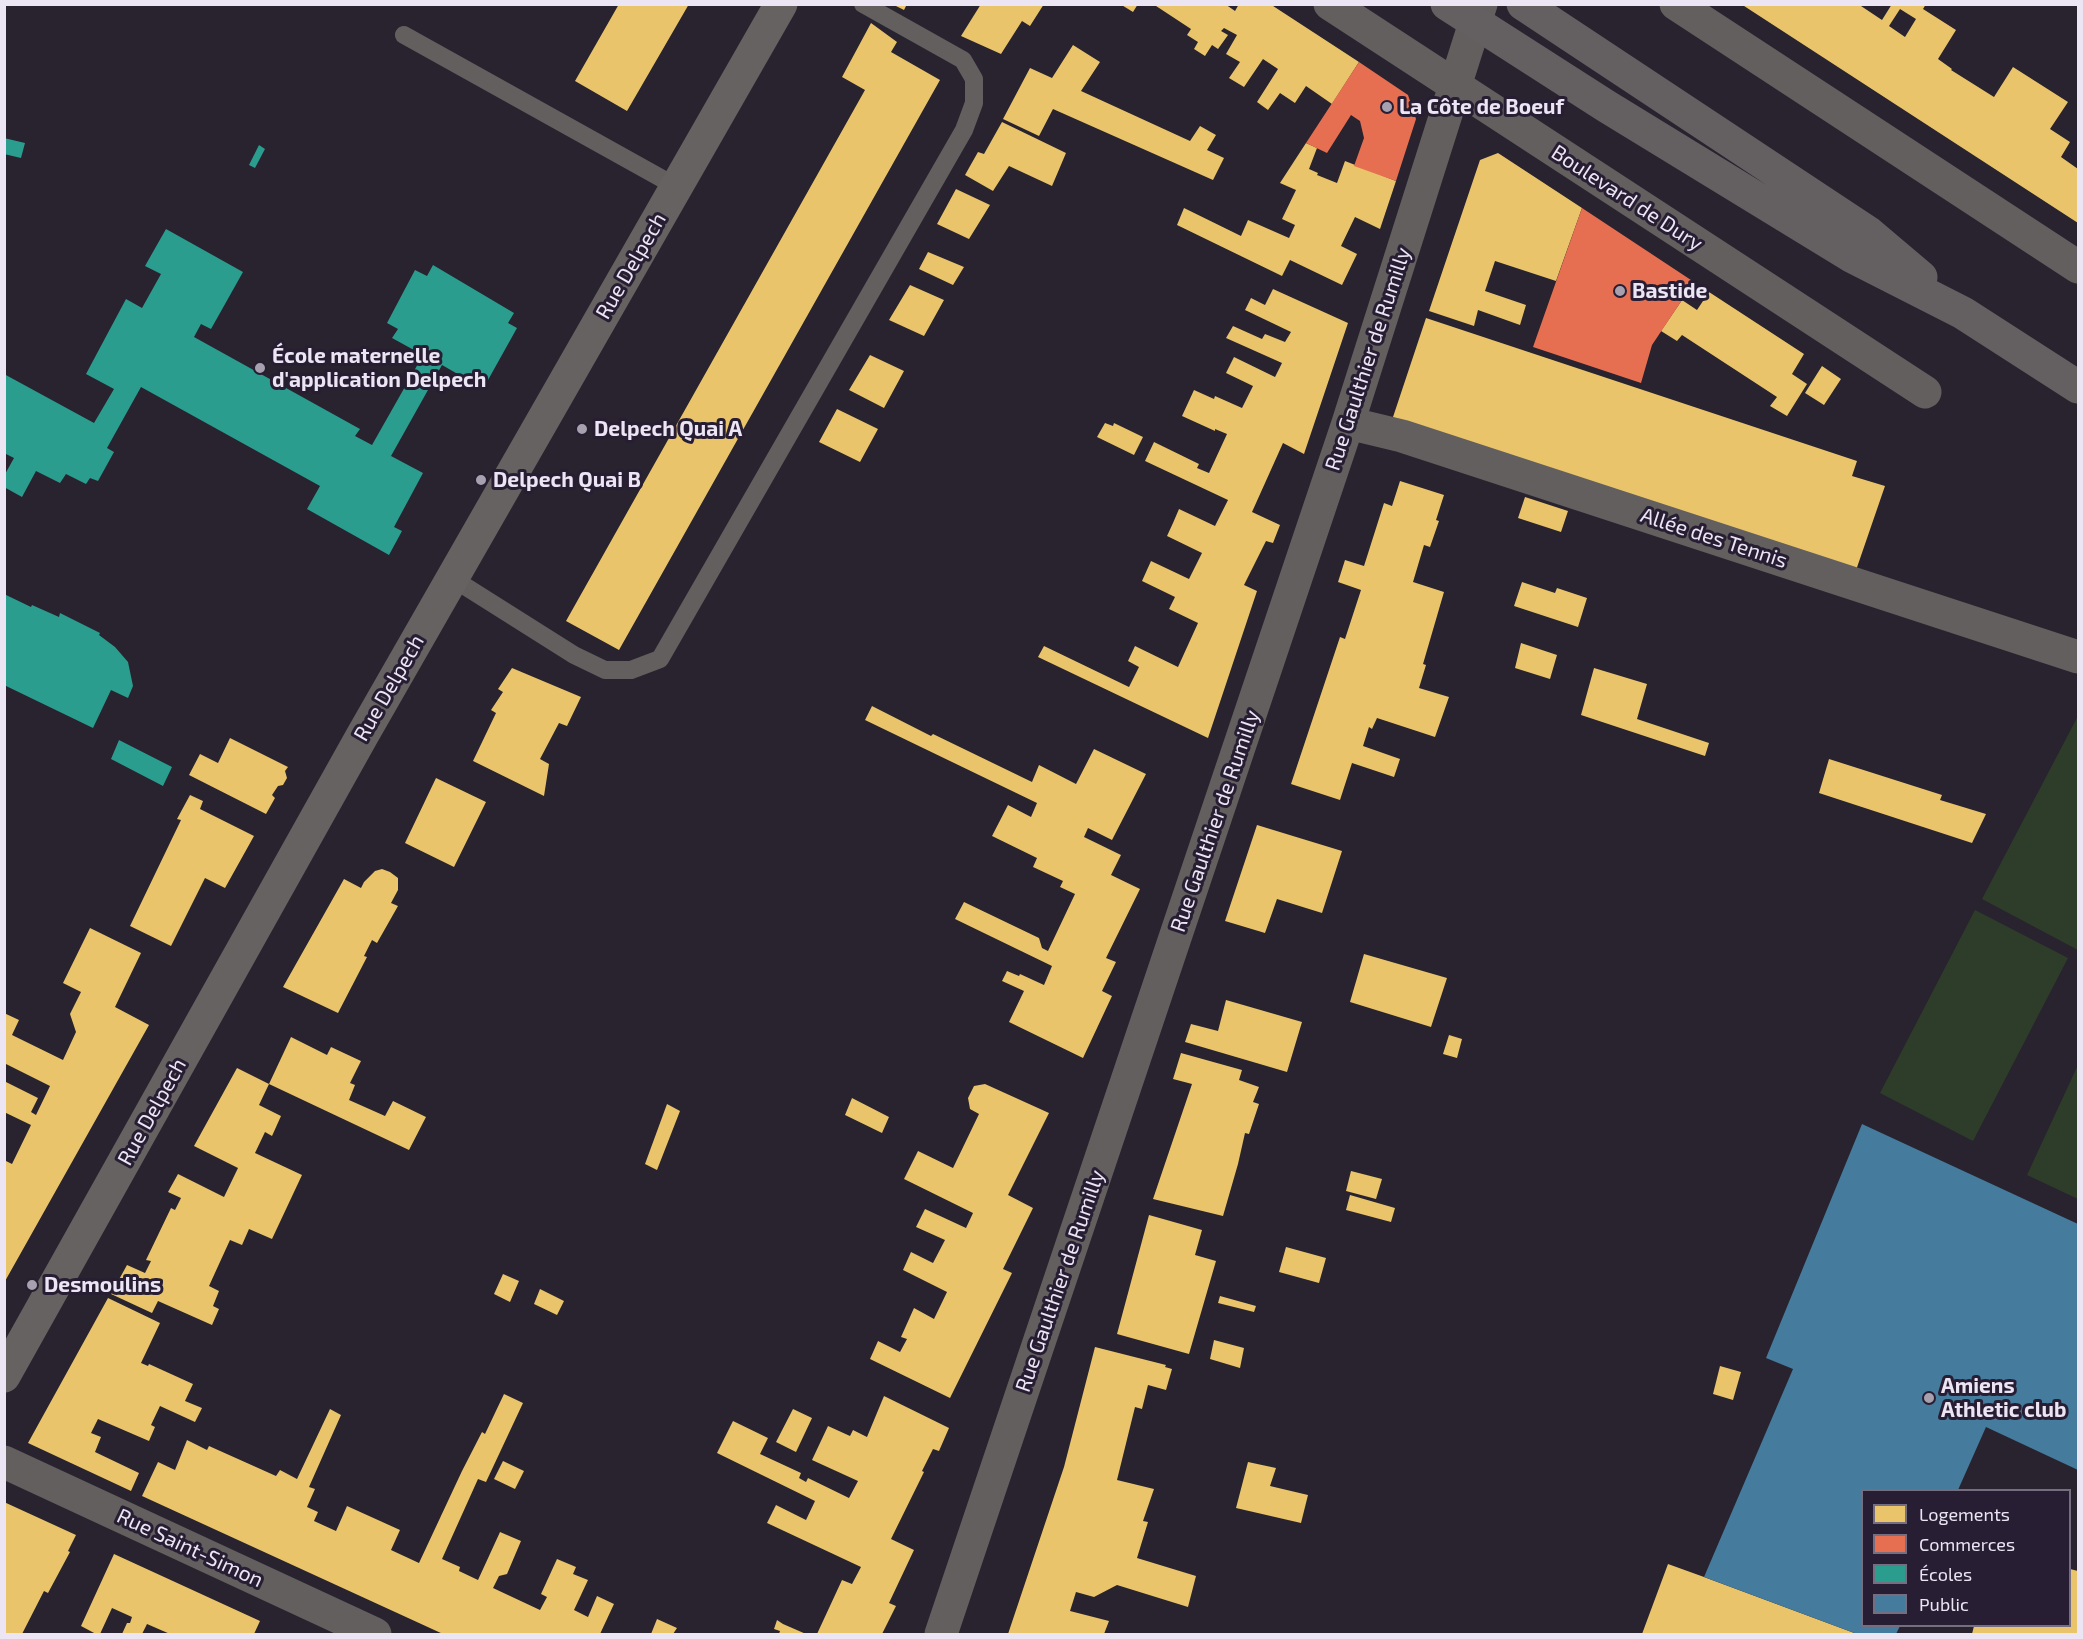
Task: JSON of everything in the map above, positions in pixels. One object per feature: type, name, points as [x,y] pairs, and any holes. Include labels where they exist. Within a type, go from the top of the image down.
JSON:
[{"type":"main road","points":[[1447,4],[1478,14],[1606,106],[1851,256],[1963,313],[2079,387]]},
{"type":"main road","points":[[1523,4],[1869,233],[1963,313]]},
{"type":"street","name":"Rue Delpech","points":[[4,1376],[362,736],[781,4]]},
{"type":"street","name":"Boulevard de Dury","points":[[1330,4],[1925,392]]},
{"type":"street","points":[[1676,4],[2079,267]]},
{"type":"street","name":"Rue Gaulthier de Rumilly","points":[[941,1635],[1348,423],[1478,14]]},
{"type":"street","name":"Allée des Tennis","points":[[1348,423],[1402,436],[2079,657]]},
{"type":"street","name":"Rue Saint-Simon","points":[[4,1462],[375,1635]]},
{"type":"lane","points":[[453,578],[574,655],[605,670],[631,670],[660,659],[964,130],[974,103],[974,79],[963,60],[863,4]]},
{"type":"lane","points":[[404,34],[677,187]]},
{"type":"green space","points":[[2078,716],[2078,950],[1982,899]]},
{"type":"green space","points":[[1975,910],[2068,958],[1973,1141],[1880,1093]]},
{"type":"green space","points":[[2078,1065],[2078,1199],[2027,1175]]},
{"type":"building: Logements","points":[[619,4],[689,4],[627,111],[575,81]]},
{"type":"building: Logements","points":[[892,4],[907,4],[904,10]]},
{"type":"building: Logements","points":[[981,4],[1044,4],[1030,26],[1022,21],[1001,54],[961,36]]},
{"type":"building: Logements","points":[[1120,4],[1138,4],[1133,12]]},
{"type":"building: Logements","points":[[1153,4],[1225,4],[1235,11],[1239,4],[1270,4],[1359,62],[1332,104],[1306,86],[1295,103],[1280,93],[1268,110],[1257,102],[1278,69],[1263,59],[1244,87],[1229,78],[1240,62],[1226,54],[1237,35],[1224,28],[1221,31],[1228,35],[1218,49],[1212,45],[1205,56],[1194,49],[1198,42],[1187,35],[1191,29]]},
{"type":"building: Logements","points":[[1741,4],[1858,4],[1882,20],[1892,4],[1926,4],[1923,9],[1956,30],[1938,59],[1951,70],[1994,97],[2013,67],[2068,102],[2050,129],[2070,142],[2061,157],[2078,169],[2078,223]],"holes":[[[1900,9],[1916,19],[1905,37],[1889,26]]]},
{"type":"building: Logements","points":[[871,23],[897,42],[891,52],[940,80],[619,650],[566,621],[865,90],[842,77]]},
{"type":"building: Logements","points":[[1073,45],[1100,62],[1081,91],[1190,141],[1200,126],[1216,135],[1207,150],[1224,158],[1213,180],[1053,109],[1039,136],[1003,119],[1030,68],[1052,78]]},
{"type":"building: Logements","points":[[1002,122],[1066,153],[1052,186],[1009,166],[993,191],[965,175],[978,152],[984,154]]},
{"type":"building: Logements","points":[[1306,143],[1317,148],[1309,169],[1318,173],[1317,175],[1337,183],[1345,161],[1396,181],[1380,229],[1355,217],[1341,246],[1357,254],[1342,285],[1290,260],[1282,276],[1177,225],[1184,208],[1241,236],[1248,220],[1289,238],[1295,225],[1282,219],[1296,190],[1280,183]]},
{"type":"building: Logements","points":[[1498,153],[1582,208],[1556,281],[1495,261],[1485,291],[1526,305],[1520,325],[1478,310],[1474,326],[1429,311],[1480,160]]},
{"type":"building: Logements","points":[[956,189],[990,205],[969,239],[937,224]]},
{"type":"building: Logements","points":[[928,252],[964,267],[953,285],[919,269]]},
{"type":"building: Logements","points":[[910,285],[944,300],[924,336],[889,320]]},
{"type":"building: Logements","points":[[1273,289],[1348,323],[1304,454],[1283,443],[1252,512],[1280,525],[1273,543],[1266,541],[1244,585],[1257,591],[1208,738],[1038,657],[1044,646],[1129,687],[1139,667],[1128,661],[1135,646],[1178,667],[1198,623],[1169,609],[1175,597],[1142,581],[1151,561],[1189,579],[1202,553],[1167,536],[1179,509],[1215,526],[1228,500],[1145,461],[1154,442],[1199,464],[1197,468],[1209,473],[1227,434],[1182,416],[1194,390],[1242,408],[1253,386],[1226,373],[1234,357],[1275,377],[1282,363],[1226,338],[1233,326],[1262,339],[1265,334],[1285,342],[1291,332],[1245,310],[1251,298],[1265,305]]},
{"type":"building: Logements","points":[[1709,292],[1804,354],[1792,374],[1807,384],[1787,416],[1770,406],[1777,397],[1682,335],[1677,341],[1661,331],[1682,300],[1697,310]]},
{"type":"building: Logements","points":[[1426,318],[1857,461],[1852,476],[1885,486],[1853,579],[1389,429]]},
{"type":"building: Logements","points":[[870,355],[904,371],[884,408],[849,390]]},
{"type":"building: Logements","points":[[1822,366],[1841,379],[1824,405],[1805,393]]},
{"type":"building: Logements","points":[[837,409],[878,429],[860,462],[819,442]]},
{"type":"building: Logements","points":[[1105,423],[1113,426],[1114,423],[1143,437],[1134,455],[1097,437]]},
{"type":"building: Logements","points":[[1400,481],[1444,495],[1436,520],[1439,521],[1430,547],[1424,545],[1413,582],[1444,592],[1423,664],[1426,665],[1419,688],[1449,697],[1435,737],[1377,718],[1372,729],[1369,727],[1363,746],[1400,759],[1394,777],[1352,763],[1340,800],[1291,784],[1340,637],[1345,639],[1361,590],[1338,582],[1345,560],[1364,566],[1384,503],[1392,506]]},
{"type":"building: Logements","points":[[1525,497],[1568,511],[1561,532],[1518,518]]},
{"type":"building: Logements","points":[[1522,582],[1555,593],[1557,588],[1587,598],[1578,627],[1514,606]]},
{"type":"building: Logements","points":[[1521,643],[1557,655],[1550,679],[1515,668]]},
{"type":"building: Logements","points":[[512,668],[581,697],[567,726],[559,723],[540,759],[549,764],[544,796],[473,761],[496,713],[491,710],[503,692],[498,689]]},
{"type":"building: Logements","points":[[1594,668],[1647,684],[1637,719],[1709,743],[1705,756],[1581,715]]},
{"type":"building: Logements","points":[[872,706],[1032,782],[1039,765],[1076,784],[1094,749],[1146,774],[1112,840],[1088,828],[1084,837],[1121,855],[1111,875],[1140,889],[1106,958],[1116,962],[1102,991],[1112,996],[1083,1058],[1009,1022],[1024,991],[1002,981],[1007,971],[1044,985],[1052,966],[955,919],[964,902],[1039,938],[1042,948],[1048,951],[1075,894],[1060,887],[1063,881],[1033,867],[1037,858],[992,836],[1008,805],[1031,817],[1037,803],[865,720]]},
{"type":"building: Logements","points":[[230,738],[288,767],[285,771],[287,778],[272,795],[275,798],[266,814],[189,775],[200,754],[218,763]]},
{"type":"building: Logements","points":[[1829,759],[1942,795],[1940,800],[1986,814],[1972,843],[1819,793]]},
{"type":"building: Logements","points":[[436,778],[486,802],[454,867],[405,843]]},
{"type":"building: Logements","points":[[190,795],[203,801],[200,809],[254,836],[225,888],[205,878],[171,946],[130,926],[181,820],[177,819]]},
{"type":"building: Logements","points":[[1257,825],[1342,851],[1322,913],[1277,899],[1265,933],[1225,921]]},
{"type":"building: Logements","points":[[382,869],[398,878],[398,890],[391,903],[398,906],[377,943],[372,940],[364,956],[367,957],[338,1013],[283,987],[344,879],[361,888],[375,871]]},
{"type":"building: Logements","points":[[90,928],[141,953],[115,1007],[149,1025],[4,1283],[4,1160],[12,1164],[31,1125],[4,1112],[4,1081],[38,1098],[31,1112],[36,1115],[50,1086],[4,1063],[4,1013],[19,1020],[12,1035],[63,1060],[76,1032],[70,1014],[81,992],[63,983]]},
{"type":"building: Logements","points":[[1364,954],[1447,978],[1431,1027],[1350,1002]]},
{"type":"building: Logements","points":[[1226,1000],[1302,1022],[1287,1072],[1185,1042],[1191,1024],[1218,1031]]},
{"type":"building: Logements","points":[[1449,1035],[1462,1039],[1457,1058],[1443,1054]]},
{"type":"building: Logements","points":[[291,1037],[327,1055],[331,1047],[361,1061],[350,1083],[355,1085],[349,1100],[385,1116],[393,1101],[426,1117],[409,1150],[269,1084]]},
{"type":"building: Logements","points":[[1181,1053],[1242,1070],[1239,1080],[1259,1087],[1253,1102],[1259,1104],[1249,1134],[1245,1133],[1223,1216],[1153,1199],[1192,1084],[1173,1079]]},
{"type":"building: Logements","points":[[237,1068],[269,1084],[259,1105],[281,1116],[272,1136],[265,1132],[255,1153],[302,1175],[272,1239],[249,1229],[242,1245],[230,1240],[209,1286],[219,1291],[213,1306],[219,1309],[212,1325],[158,1301],[152,1313],[111,1294],[127,1265],[145,1273],[151,1261],[146,1260],[171,1208],[175,1210],[181,1198],[168,1192],[178,1174],[224,1197],[238,1168],[194,1146]]},
{"type":"building: Logements","points":[[985,1084],[1049,1113],[1008,1195],[1033,1208],[1003,1269],[1012,1273],[950,1398],[870,1359],[878,1341],[900,1352],[907,1339],[901,1337],[914,1308],[934,1319],[947,1292],[903,1270],[911,1252],[933,1263],[945,1240],[916,1227],[925,1209],[966,1228],[973,1213],[904,1179],[918,1151],[953,1168],[979,1114],[970,1109],[968,1098],[974,1086]]},
{"type":"building: Logements","points":[[852,1098],[889,1117],[882,1133],[845,1115]]},
{"type":"building: Logements","points":[[667,1104],[680,1111],[657,1170],[645,1164]]},
{"type":"building: Logements","points":[[1351,1171],[1382,1179],[1376,1199],[1346,1191]]},
{"type":"building: Logements","points":[[1350,1195],[1395,1208],[1391,1222],[1346,1210]]},
{"type":"building: Logements","points":[[1149,1215],[1202,1230],[1195,1255],[1216,1261],[1189,1354],[1117,1334]]},
{"type":"building: Logements","points":[[1286,1247],[1326,1258],[1319,1283],[1279,1272]]},
{"type":"building: Logements","points":[[503,1274],[519,1281],[510,1302],[494,1294]]},
{"type":"building: Logements","points":[[540,1289],[564,1301],[557,1315],[534,1304]]},
{"type":"building: Logements","points":[[1220,1296],[1256,1306],[1254,1312],[1218,1303]]},
{"type":"building: Logements","points":[[108,1298],[160,1323],[141,1363],[148,1366],[149,1364],[193,1384],[185,1401],[202,1408],[195,1422],[160,1406],[151,1425],[155,1427],[149,1441],[98,1419],[91,1433],[101,1437],[95,1452],[139,1473],[131,1491],[28,1443]]},
{"type":"building: Logements","points":[[1214,1340],[1244,1348],[1240,1368],[1210,1359]]},
{"type":"building: Logements","points":[[1095,1347],[1166,1365],[1165,1367],[1172,1369],[1166,1390],[1148,1385],[1142,1409],[1135,1407],[1117,1480],[1154,1489],[1143,1521],[1148,1522],[1137,1558],[1196,1576],[1188,1607],[1117,1585],[1094,1597],[1076,1592],[1070,1611],[1109,1621],[1104,1634],[1008,1634],[1064,1467]]},
{"type":"building: Logements","points":[[1720,1366],[1741,1372],[1733,1400],[1713,1394]]},
{"type":"building: Logements","points":[[504,1394],[523,1403],[486,1482],[478,1479],[442,1559],[460,1567],[459,1571],[478,1580],[500,1532],[521,1541],[507,1574],[499,1576],[493,1588],[540,1610],[547,1597],[541,1594],[557,1559],[576,1567],[573,1574],[588,1580],[574,1610],[588,1617],[597,1596],[614,1604],[600,1634],[443,1634],[142,1496],[158,1462],[175,1470],[187,1440],[207,1450],[209,1446],[276,1476],[280,1470],[297,1479],[330,1409],[341,1415],[309,1487],[315,1489],[307,1507],[318,1512],[314,1521],[336,1531],[347,1506],[400,1530],[391,1550],[419,1563],[462,1471],[482,1432],[485,1434]]},
{"type":"building: Logements","points":[[884,1396],[949,1428],[939,1451],[933,1449],[891,1539],[914,1550],[889,1603],[896,1606],[882,1634],[817,1634],[842,1580],[852,1584],[861,1567],[767,1523],[776,1505],[806,1520],[815,1501],[717,1453],[733,1421],[768,1438],[760,1454],[801,1473],[799,1478],[806,1482],[808,1478],[849,1498],[858,1481],[812,1460],[828,1426],[850,1436],[853,1430],[867,1437]]},
{"type":"building: Logements","points":[[793,1409],[812,1418],[796,1452],[776,1442]]},
{"type":"building: Logements","points":[[503,1461],[524,1471],[515,1489],[494,1479]]},
{"type":"building: Logements","points":[[1248,1462],[1276,1468],[1270,1486],[1308,1495],[1301,1523],[1236,1508]]},
{"type":"building: Logements","points":[[4,1502],[76,1535],[68,1551],[70,1552],[48,1593],[44,1591],[22,1634],[4,1634]]},
{"type":"building: Logements","points":[[114,1554],[260,1621],[254,1634],[170,1634],[147,1624],[142,1634],[122,1634],[132,1617],[112,1608],[100,1634],[81,1626]]},
{"type":"building: Logements","points":[[1668,1564],[1704,1577],[1857,1634],[1642,1634]]},
{"type":"building: Logements","points":[[2071,1569],[2078,1571],[2078,1634],[1972,1634],[1974,1627],[2071,1627]]},
{"type":"building: Logements","points":[[657,1619],[677,1628],[673,1634],[651,1634]]},
{"type":"building: Logements","points":[[777,1620],[806,1634],[779,1634],[780,1631],[774,1629]]},
{"type":"building: Commerces","points":[[1359,62],[1408,95],[1416,119],[1396,181],[1354,166],[1364,138],[1360,121],[1351,115],[1327,153],[1306,143]]},
{"type":"building: Commerces","name":"Bastide","points":[[1582,208],[1694,282],[1652,345],[1641,383],[1533,347]]},
{"type":"building: Écoles","points":[[4,138],[25,143],[21,158],[4,154]]},
{"type":"building: Écoles","points":[[259,145],[265,149],[255,168],[249,165]]},
{"type":"building: Écoles","points":[[166,229],[243,272],[211,329],[201,324],[194,337],[360,429],[355,436],[372,445],[423,355],[392,338],[398,329],[387,323],[415,270],[427,276],[433,265],[514,313],[508,323],[517,328],[488,380],[480,376],[475,384],[442,365],[391,456],[423,473],[394,527],[402,531],[389,555],[307,509],[320,486],[141,387],[107,448],[114,452],[98,481],[90,478],[86,484],[66,474],[60,483],[36,471],[22,497],[4,487],[4,476],[14,458],[4,453],[4,374],[94,423],[114,389],[86,374],[126,299],[142,308],[161,274],[145,266]]},
{"type":"building: Écoles","points":[[4,594],[59,617],[60,613],[100,633],[99,635],[115,647],[128,662],[133,686],[128,698],[111,690],[93,728],[4,685]]},
{"type":"building: Écoles","points":[[119,740],[172,767],[163,786],[111,759]]},
{"type":"building: Public","name":"Amiens Athletic club","points":[[1862,1124],[2078,1224],[2078,1470],[1986,1427],[1958,1489],[1861,1489],[1861,1627],[1900,1627],[1896,1634],[1857,1634],[1704,1577],[1793,1369],[1766,1358]]},
{"type":"place","name":"La Côte de Boeuf","points":[[1387,107]]},
{"type":"place","name":"Bastide","points":[[1620,291]]},
{"type":"place","name":"École maternelle d'application Delpech","points":[[260,368]]},
{"type":"place","name":"Delpech Quai A","points":[[582,429]]},
{"type":"place","name":"Delpech Quai B","points":[[481,480]]},
{"type":"place","name":"Desmoulins","points":[[32,1285]]},
{"type":"place","name":"Amiens Athletic club","points":[[1929,1398]]}]
